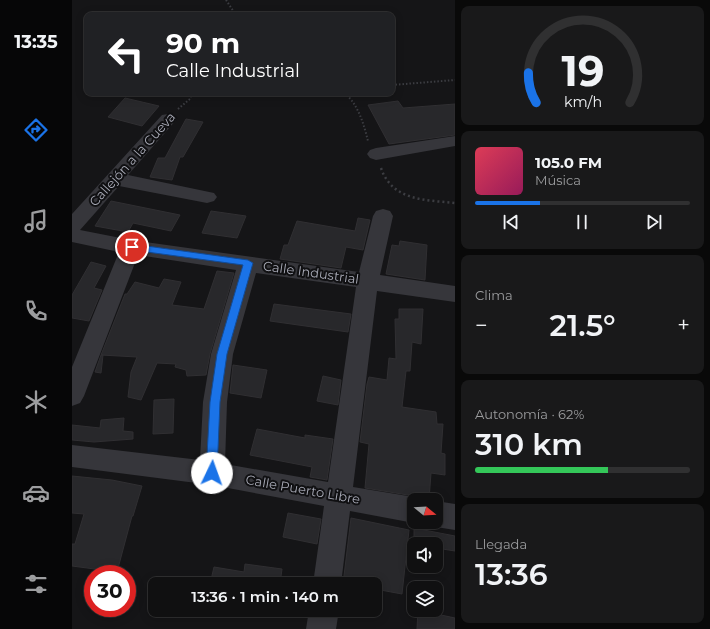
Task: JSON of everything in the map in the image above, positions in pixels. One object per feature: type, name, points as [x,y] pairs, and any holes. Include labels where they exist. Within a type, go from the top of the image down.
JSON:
[{"type":"street","name":"Callejón a la Cueva","points":[[72,226],[168,119]]},
{"type":"street","points":[[376,154],[455,141]]},
{"type":"street","points":[[115,179],[207,197]]},
{"type":"street","points":[[328,577],[368,280],[384,216]]},
{"type":"street","name":"Calle Industrial","points":[[72,235],[132,247],[368,280],[455,294]]},
{"type":"street","points":[[72,396],[132,247]]},
{"type":"street","points":[[212,473],[215,402],[222,354],[248,263]]},
{"type":"street","name":"Calle Puerto Libre","points":[[72,456],[212,473],[407,509]]},
{"type":"street","points":[[443,515],[455,518]]},
{"type":"street","points":[[321,629],[323,617]]},
{"type":"path","points":[[226,0],[235,12]]},
{"type":"path","points":[[395,85],[455,80]]},
{"type":"path","name":"Callejón a la Cueva","points":[[168,119],[190,99],[191,96]]},
{"type":"path","points":[[349,96],[365,131],[370,148],[376,154],[380,163],[382,175],[394,189],[411,197],[455,202]]},
{"type":"building","points":[[125,98],[159,106],[142,126],[108,117]]},
{"type":"building","points":[[398,101],[403,108],[455,104],[455,135],[389,144],[368,105]]},
{"type":"building","points":[[186,119],[203,122],[183,157],[180,157],[172,180],[150,177],[158,158],[165,158]]},
{"type":"building","points":[[111,201],[180,215],[171,231],[133,223],[128,232],[95,226]]},
{"type":"building","points":[[211,211],[246,216],[237,238],[202,233]]},
{"type":"building","points":[[358,218],[370,220],[363,250],[346,247],[341,268],[280,259],[284,245],[288,245],[297,221],[355,231]]},
{"type":"building","points":[[400,241],[427,245],[425,280],[386,274],[392,245],[399,246]]},
{"type":"building","points":[[91,262],[106,266],[94,288],[102,290],[89,321],[72,318],[72,295]]},
{"type":"building","points":[[217,271],[234,273],[210,354],[206,375],[187,376],[186,370],[175,367],[176,364],[157,363],[141,400],[128,397],[131,372],[137,357],[101,355],[125,294],[127,294],[135,282],[159,288],[164,279],[181,282],[172,305],[204,309]]},
{"type":"building","points":[[274,304],[351,314],[348,332],[270,321]]},
{"type":"building","points":[[399,309],[423,309],[421,344],[412,342],[410,371],[406,371],[402,407],[436,412],[437,424],[443,424],[441,453],[445,454],[445,475],[431,473],[430,493],[407,493],[407,495],[365,488],[369,444],[360,442],[367,384],[369,377],[387,380],[389,358],[396,359],[395,319],[399,319]]},
{"type":"building","points":[[101,355],[103,355],[101,373],[95,372]]},
{"type":"building","points":[[233,365],[267,370],[261,398],[230,393]]},
{"type":"building","points":[[323,376],[341,380],[338,405],[317,401]]},
{"type":"building","points":[[174,399],[173,433],[153,434],[154,400]]},
{"type":"building","points":[[124,418],[123,431],[133,432],[133,439],[94,442],[72,440],[72,425],[100,428],[101,420]]},
{"type":"building","points":[[257,429],[305,438],[305,435],[333,439],[327,480],[310,477],[312,467],[250,455]]},
{"type":"building","points":[[72,476],[112,480],[142,486],[119,565],[84,565],[84,568],[72,566],[72,544],[75,544],[84,514],[72,513]]},
{"type":"building","points":[[288,513],[321,519],[317,544],[283,537]]},
{"type":"building","points":[[351,518],[409,530],[407,537],[402,594],[382,590],[382,577],[344,577]]},
{"type":"building","points":[[414,529],[455,536],[455,551],[443,549],[443,537],[414,537]]},
{"type":"building","points":[[245,564],[282,569],[281,577],[212,577],[214,567],[244,572]]},
{"type":"building","points":[[443,615],[455,618],[455,629],[417,629],[418,617],[443,617]]},
{"type":"route","points":[[132,247],[248,263],[222,354],[215,402],[212,473]]}]
